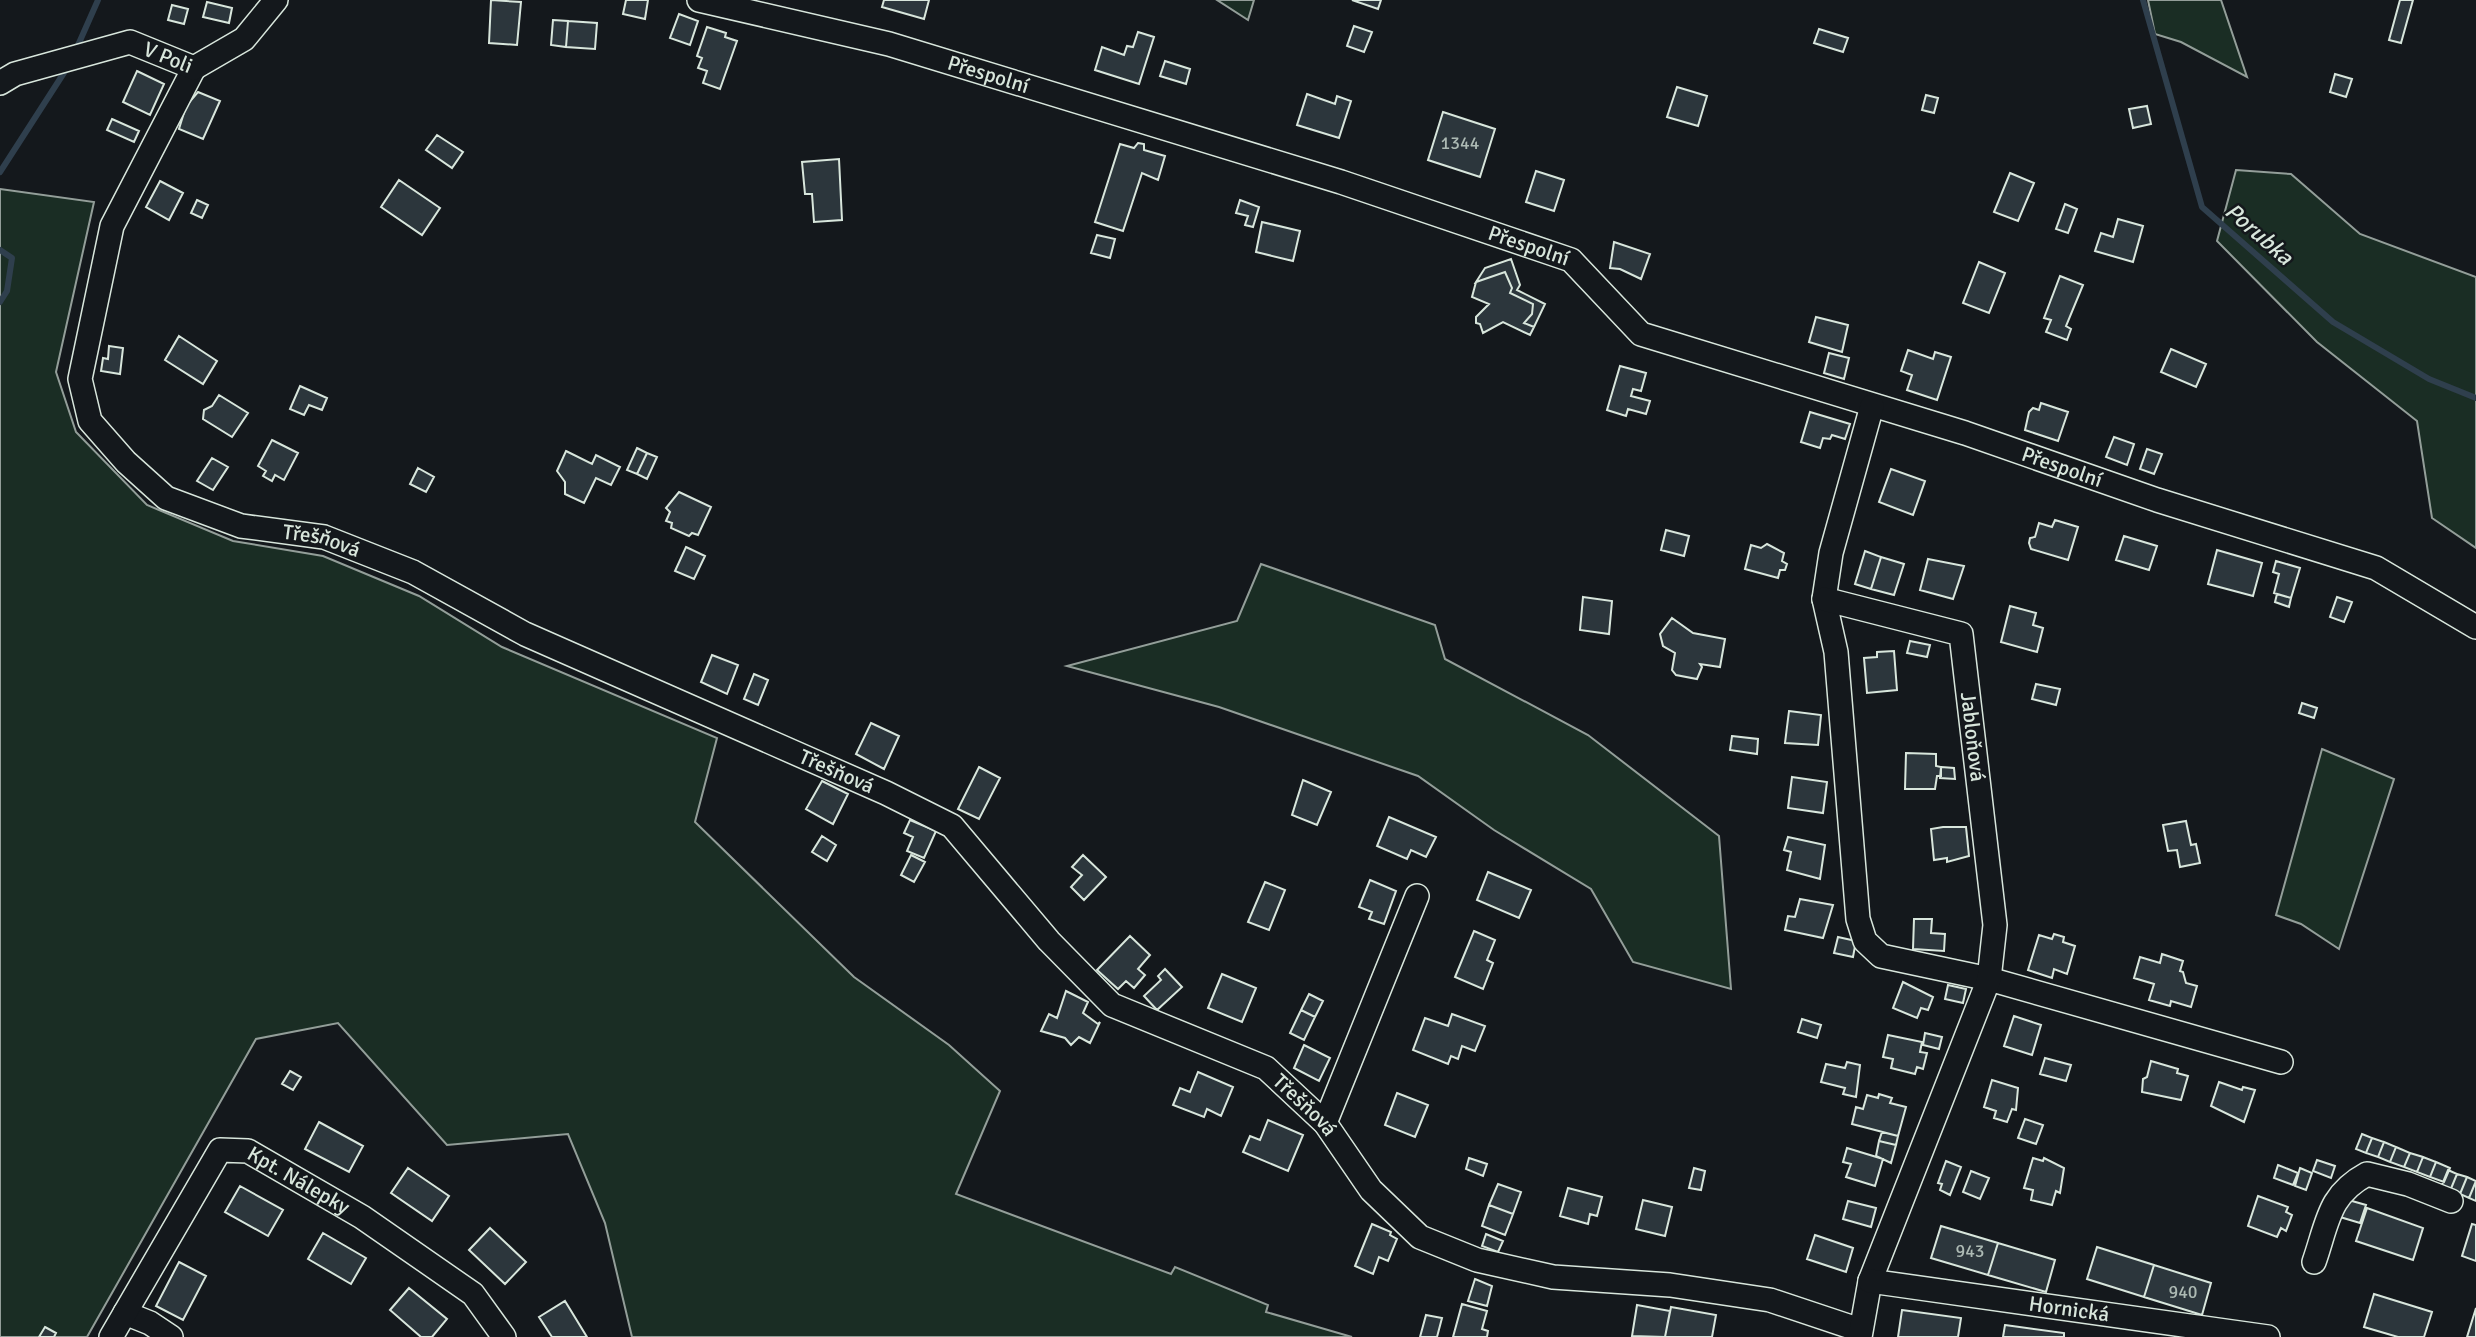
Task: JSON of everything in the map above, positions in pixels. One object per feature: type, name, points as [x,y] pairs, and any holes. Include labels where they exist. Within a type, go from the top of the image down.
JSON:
[{"type":"street","name":"V Poli","points":[[0,83],[15,74],[130,42],[194,68],[244,39],[276,0]]},
{"type":"street","name":"Přespolní","points":[[699,0],[888,44],[1301,170],[1571,260],[1641,334],[1965,433],[2176,506],[2376,568],[2476,627]]},
{"type":"street","name":"Třešňová","points":[[194,68],[112,226],[80,379],[90,421],[126,462],[166,498],[241,526],[324,537],[414,572],[524,634],[886,793],[952,826],[1049,941],[1112,1004],[1266,1069],[1325,1123],[1371,1190],[1420,1237],[1477,1259],[1553,1277],[1670,1285],[1770,1300],[1860,1334]]},
{"type":"street","points":[[1872,406],[1831,553],[1824,599],[1836,652],[1858,919],[1865,941],[1881,956],[1989,979],[2281,1062]]},
{"type":"street","name":"Jabloňová","points":[[1824,599],[1961,634],[1995,925],[1989,979],[1870,1281],[1860,1334]]},
{"type":"street","points":[[1325,1123],[1417,896]]},
{"type":"street","name":"Kpt. Nálepky","points":[[111,1337],[220,1150],[248,1151],[362,1217],[473,1294],[504,1337]]},
{"type":"street","points":[[2314,1262],[2335,1200],[2346,1186],[2367,1174],[2408,1184],[2451,1201]]},
{"type":"street","name":"Hornická","points":[[1870,1281],[2268,1337]]},
{"type":"street","points":[[125,1313],[150,1323],[171,1337]]},
{"type":"green space","points":[[1217,0],[1254,0],[1248,20]]},
{"type":"green space","points":[[2148,0],[2221,0],[2247,77],[2181,42],[2155,34]]},
{"type":"green space","points":[[2236,170],[2291,174],[2360,234],[2476,277],[2476,548],[2432,518],[2417,421],[2317,342],[2217,241]]},
{"type":"green space","points":[[0,189],[94,202],[56,372],[76,432],[147,505],[233,541],[323,556],[419,596],[502,647],[717,738],[695,822],[854,977],[949,1045],[1000,1091],[956,1194],[1171,1274],[1175,1267],[1268,1305],[1266,1312],[1352,1337],[632,1337],[605,1223],[568,1134],[447,1145],[338,1023],[256,1039],[87,1337],[0,1337]]},
{"type":"green space","points":[[1261,564],[1435,625],[1445,659],[1588,735],[1719,836],[1731,989],[1633,962],[1591,889],[1494,830],[1418,776],[1219,707],[1067,666],[1237,621]]},
{"type":"green space","points":[[2322,749],[2394,779],[2339,949],[2301,924],[2276,915]]},
{"type":"building","points":[[491,0],[521,2],[517,45],[489,43]]},
{"type":"building","points":[[626,0],[648,0],[645,19],[623,14]]},
{"type":"building","points":[[884,0],[929,0],[924,19],[882,7]]},
{"type":"building","points":[[1352,0],[1381,0],[1378,9]]},
{"type":"building","points":[[2400,0],[2413,0],[2401,43],[2389,40]]},
{"type":"building","points":[[207,2],[232,8],[229,23],[203,17]]},
{"type":"building","points":[[172,5],[188,9],[184,24],[168,20]]},
{"type":"building","points":[[679,14],[698,21],[690,45],[670,38]]},
{"type":"building","points":[[553,20],[568,21],[566,47],[551,45]]},
{"type":"building","points":[[568,21],[597,23],[595,49],[566,47]]},
{"type":"building","points":[[1354,26],[1372,32],[1364,52],[1347,46]]},
{"type":"building","points":[[707,27],[726,33],[725,37],[737,41],[720,89],[703,83],[707,71],[698,68],[702,58],[697,56]]},
{"type":"building","points":[[1819,29],[1848,38],[1843,52],[1814,43]]},
{"type":"building","points":[[1138,32],[1154,37],[1139,84],[1095,70],[1102,47],[1124,55],[1127,46],[1133,47]]},
{"type":"building","points":[[1165,61],[1190,69],[1186,84],[1160,76]]},
{"type":"building","points":[[137,71],[164,84],[150,115],[123,102]]},
{"type":"building","points":[[2335,74],[2352,79],[2346,97],[2330,92]]},
{"type":"building","points":[[1677,87],[1707,96],[1698,126],[1667,117]]},
{"type":"building","points":[[198,92],[220,101],[203,139],[179,129],[186,106]]},
{"type":"building","points":[[1307,94],[1335,104],[1337,96],[1351,101],[1339,138],[1297,125]]},
{"type":"building","points":[[1926,95],[1938,98],[1934,113],[1922,110]]},
{"type":"building","points":[[2147,106],[2151,124],[2133,128],[2129,109]]},
{"type":"building","points":[[1443,112],[1495,129],[1480,177],[1428,160]]},
{"type":"building","points":[[112,119],[139,131],[134,142],[107,130]]},
{"type":"building","points":[[437,135],[463,152],[452,168],[426,150]]},
{"type":"building","points":[[1138,143],[1144,144],[1144,150],[1165,156],[1158,180],[1142,173],[1123,231],[1095,222],[1120,144],[1134,148]]},
{"type":"building","points":[[839,159],[842,220],[814,222],[812,194],[805,194],[802,162]]},
{"type":"building","points":[[1536,171],[1564,180],[1554,211],[1526,202]]},
{"type":"building","points":[[2010,173],[2034,183],[2018,221],[1994,212]]},
{"type":"building","points":[[399,180],[440,208],[422,235],[381,207]]},
{"type":"building","points":[[160,181],[183,193],[169,220],[146,207]]},
{"type":"building","points":[[197,200],[208,205],[202,218],[191,213]]},
{"type":"building","points":[[1240,200],[1259,207],[1253,227],[1245,225],[1248,216],[1236,213]]},
{"type":"building","points":[[2065,204],[2077,209],[2068,233],[2056,229]]},
{"type":"building","points":[[2118,219],[2143,226],[2133,262],[2095,251],[2101,233],[2113,237]]},
{"type":"building","points":[[1262,222],[1300,231],[1293,261],[1256,252]]},
{"type":"building","points":[[1097,235],[1115,239],[1110,258],[1091,253]]},
{"type":"building","points":[[1614,242],[1650,254],[1641,279],[1620,269],[1610,268]]},
{"type":"building","points":[[1511,259],[1520,285],[1517,290],[1545,304],[1534,327],[1524,323],[1532,314],[1533,304],[1510,293],[1512,288],[1505,272],[1476,282],[1485,268]]},
{"type":"building","points":[[1979,262],[2005,273],[1989,313],[1963,303]]},
{"type":"building","points":[[1505,272],[1512,288],[1510,293],[1533,304],[1532,314],[1524,323],[1534,327],[1530,335],[1503,322],[1483,333],[1480,324],[1476,323],[1476,317],[1489,304],[1472,297],[1476,282]]},
{"type":"building","points":[[2060,276],[2083,285],[2066,326],[2071,329],[2067,340],[2046,332],[2051,320],[2044,318]]},
{"type":"building","points":[[1816,317],[1848,325],[1842,352],[1809,342]]},
{"type":"building","points":[[179,336],[217,361],[203,384],[165,360]]},
{"type":"building","points":[[109,346],[123,348],[120,374],[101,371],[103,358],[108,359]]},
{"type":"building","points":[[2171,349],[2206,364],[2196,387],[2161,372]]},
{"type":"building","points":[[1908,350],[1933,359],[1935,352],[1951,357],[1937,400],[1907,390],[1912,375],[1901,371]]},
{"type":"building","points":[[1829,353],[1849,358],[1844,379],[1824,373]]},
{"type":"building","points":[[1620,366],[1646,373],[1641,391],[1633,389],[1631,396],[1650,401],[1646,414],[1628,409],[1626,416],[1607,410]]},
{"type":"building","points":[[300,386],[327,398],[322,410],[309,405],[304,415],[290,409]]},
{"type":"building","points":[[219,395],[248,413],[232,437],[203,419],[204,410],[212,406]]},
{"type":"building","points":[[2041,403],[2068,412],[2058,441],[2025,430],[2029,412],[2033,408],[2039,410]]},
{"type":"building","points":[[1810,412],[1850,424],[1845,439],[1832,435],[1830,439],[1823,438],[1820,448],[1801,442]]},
{"type":"building","points":[[2114,437],[2134,444],[2127,465],[2106,457]]},
{"type":"building","points":[[272,440],[298,453],[284,480],[275,475],[272,481],[263,476],[266,471],[258,466]]},
{"type":"building","points":[[637,448],[647,453],[637,474],[627,470]]},
{"type":"building","points":[[2147,449],[2162,454],[2154,474],[2140,469]]},
{"type":"building","points":[[566,451],[592,464],[596,455],[620,467],[611,485],[596,478],[584,503],[565,494],[565,482],[557,471]]},
{"type":"building","points":[[647,453],[657,457],[647,479],[637,474]]},
{"type":"building","points":[[212,458],[228,467],[213,490],[197,481]]},
{"type":"building","points":[[418,468],[434,477],[426,492],[410,484]]},
{"type":"building","points":[[1891,469],[1925,481],[1913,515],[1879,502]]},
{"type":"building","points":[[679,492],[711,507],[698,535],[692,533],[689,536],[671,528],[672,523],[666,521],[670,512],[666,508]]},
{"type":"building","points":[[2055,520],[2078,527],[2068,560],[2031,549],[2029,543],[2030,538],[2035,537],[2039,523],[2052,527]]},
{"type":"building","points":[[1666,530],[1689,536],[1684,556],[1661,550]]},
{"type":"building","points":[[2124,536],[2157,546],[2149,570],[2116,560]]},
{"type":"building","points":[[1767,544],[1784,553],[1782,561],[1787,564],[1785,570],[1780,570],[1778,578],[1745,569],[1751,545],[1761,548]]},
{"type":"building","points":[[686,547],[705,556],[694,579],[675,571]]},
{"type":"building","points":[[2217,550],[2262,563],[2253,596],[2208,584]]},
{"type":"building","points":[[1865,551],[1881,557],[1871,589],[1855,584]]},
{"type":"building","points":[[1881,557],[1904,564],[1894,595],[1871,589]]},
{"type":"building","points":[[1928,559],[1964,566],[1953,599],[1920,590]]},
{"type":"building","points":[[2276,561],[2300,568],[2291,598],[2274,593],[2279,574],[2273,572]]},
{"type":"building","points":[[2277,594],[2291,598],[2289,607],[2275,602]]},
{"type":"building","points":[[1583,597],[1612,601],[1609,634],[1580,630]]},
{"type":"building","points":[[2337,597],[2352,602],[2344,622],[2330,617]]},
{"type":"building","points":[[2010,606],[2036,613],[2033,625],[2043,628],[2037,652],[2001,642]]},
{"type":"building","points":[[1672,618],[1693,633],[1725,639],[1720,667],[1700,664],[1702,667],[1697,679],[1676,675],[1672,670],[1675,653],[1663,646],[1660,634]]},
{"type":"building","points":[[1910,641],[1930,645],[1927,657],[1907,653]]},
{"type":"building","points":[[1894,651],[1897,690],[1867,693],[1864,658],[1877,657],[1877,652]]},
{"type":"building","points":[[712,655],[738,665],[727,694],[701,682]]},
{"type":"building","points":[[754,674],[768,680],[758,705],[744,699]]},
{"type":"building","points":[[2036,684],[2060,689],[2056,705],[2032,699]]},
{"type":"building","points":[[2302,703],[2317,708],[2314,718],[2299,713]]},
{"type":"building","points":[[1789,711],[1821,715],[1818,745],[1785,743]]},
{"type":"building","points":[[871,723],[899,736],[884,769],[856,754]]},
{"type":"building","points":[[1732,736],[1758,739],[1757,754],[1730,750]]},
{"type":"building","points":[[1906,753],[1936,754],[1936,766],[1941,767],[1941,776],[1937,776],[1935,789],[1905,789]]},
{"type":"building","points":[[979,767],[1000,778],[979,819],[958,809]]},
{"type":"building","points":[[1941,767],[1954,768],[1955,779],[1940,778]]},
{"type":"building","points":[[1792,777],[1827,782],[1823,813],[1788,808]]},
{"type":"building","points":[[1303,780],[1331,792],[1317,825],[1292,815]]},
{"type":"building","points":[[822,781],[848,794],[833,824],[806,809]]},
{"type":"building","points":[[1389,817],[1436,837],[1426,857],[1411,850],[1407,859],[1377,846]]},
{"type":"building","points":[[910,820],[936,831],[924,858],[907,851],[913,837],[904,833]]},
{"type":"building","points":[[2186,821],[2191,845],[2196,844],[2200,863],[2180,867],[2177,850],[2168,851],[2163,825]]},
{"type":"building","points":[[1966,827],[1969,856],[1947,862],[1947,858],[1934,860],[1931,829]]},
{"type":"building","points":[[822,836],[836,845],[827,861],[812,852]]},
{"type":"building","points":[[1788,837],[1825,845],[1820,879],[1787,870],[1791,852],[1784,850]]},
{"type":"building","points":[[911,855],[925,862],[914,882],[901,875]]},
{"type":"building","points":[[1083,855],[1106,877],[1084,900],[1071,887],[1082,875],[1072,867]]},
{"type":"building","points":[[1488,872],[1531,890],[1519,918],[1477,900]]},
{"type":"building","points":[[1370,880],[1396,891],[1384,924],[1369,919],[1372,912],[1359,907]]},
{"type":"building","points":[[1265,882],[1285,890],[1269,930],[1248,922]]},
{"type":"building","points":[[1800,899],[1833,905],[1823,938],[1785,930],[1788,916],[1795,917]]},
{"type":"building","points":[[1914,919],[1932,919],[1931,933],[1945,934],[1944,951],[1913,949]]},
{"type":"building","points":[[1474,931],[1495,940],[1487,960],[1493,963],[1483,989],[1455,977]]},
{"type":"building","points":[[2054,934],[2064,937],[2063,942],[2075,946],[2067,974],[2054,969],[2052,978],[2028,970],[2039,935],[2052,939]]},
{"type":"building","points":[[1130,936],[1150,955],[1138,969],[1145,975],[1134,988],[1126,981],[1118,989],[1097,970]]},
{"type":"building","points":[[1838,937],[1856,941],[1853,957],[1834,953]]},
{"type":"building","points":[[2162,954],[2183,961],[2180,971],[2183,972],[2186,983],[2197,986],[2191,1007],[2171,1001],[2170,1006],[2149,1000],[2154,984],[2134,978],[2140,957],[2160,963]]},
{"type":"building","points":[[1165,969],[1182,987],[1157,1010],[1144,996],[1161,980],[1158,976]]},
{"type":"building","points":[[1222,974],[1256,988],[1242,1022],[1208,1008]]},
{"type":"building","points":[[1903,982],[1933,997],[1928,1010],[1921,1008],[1917,1018],[1893,1008]]},
{"type":"building","points":[[1948,985],[1966,989],[1963,1003],[1945,999]]},
{"type":"building","points":[[1066,991],[1088,1002],[1083,1013],[1098,1024],[1100,1022],[1090,1043],[1079,1037],[1071,1045],[1065,1038],[1041,1031],[1049,1014],[1057,1018]]},
{"type":"building","points":[[1309,994],[1323,1001],[1315,1017],[1301,1010]]},
{"type":"building","points":[[1301,1010],[1315,1017],[1304,1040],[1290,1033]]},
{"type":"building","points":[[1452,1014],[1485,1026],[1475,1051],[1462,1046],[1458,1059],[1451,1056],[1448,1064],[1413,1050],[1425,1018],[1448,1026]]},
{"type":"building","points":[[2014,1016],[2041,1025],[2032,1055],[2004,1046]]},
{"type":"building","points":[[1802,1019],[1821,1025],[1817,1038],[1798,1032]]},
{"type":"building","points":[[1925,1033],[1942,1037],[1939,1049],[1923,1045]]},
{"type":"building","points":[[1888,1035],[1922,1042],[1920,1052],[1927,1053],[1923,1069],[1917,1067],[1915,1074],[1891,1068],[1893,1059],[1883,1057]]},
{"type":"building","points":[[1304,1045],[1330,1058],[1319,1081],[1294,1068]]},
{"type":"building","points":[[2045,1058],[2071,1065],[2066,1081],[2040,1074]]},
{"type":"building","points":[[2151,1061],[2178,1069],[2177,1073],[2188,1076],[2181,1100],[2142,1092],[2143,1079],[2147,1077]]},
{"type":"building","points":[[1847,1062],[1860,1065],[1856,1097],[1843,1094],[1845,1088],[1821,1082],[1826,1064],[1845,1068]]},
{"type":"building","points":[[290,1071],[301,1077],[293,1090],[282,1084]]},
{"type":"building","points":[[1198,1072],[1233,1087],[1221,1116],[1207,1109],[1204,1117],[1173,1105],[1180,1088],[1190,1092]]},
{"type":"building","points":[[1992,1080],[2018,1088],[2016,1110],[2012,1109],[2007,1122],[1994,1118],[1996,1111],[1984,1107]]},
{"type":"building","points":[[2219,1082],[2242,1090],[2243,1087],[2255,1090],[2244,1122],[2211,1106]]},
{"type":"building","points":[[1397,1093],[1428,1105],[1415,1137],[1385,1125]]},
{"type":"building","points":[[1879,1094],[1892,1098],[1890,1103],[1906,1107],[1898,1136],[1852,1124],[1856,1107],[1863,1109],[1867,1095],[1878,1098]]},
{"type":"building","points":[[2025,1119],[2043,1125],[2036,1144],[2018,1138]]},
{"type":"building","points":[[1268,1120],[1303,1135],[1288,1171],[1243,1152],[1250,1136],[1260,1140]]},
{"type":"building","points":[[319,1122],[363,1146],[349,1172],[305,1149]]},
{"type":"building","points":[[1882,1132],[1898,1136],[1896,1145],[1879,1141]]},
{"type":"building","points":[[2362,1134],[2372,1138],[2366,1153],[2356,1149]]},
{"type":"building","points":[[2372,1138],[2384,1142],[2378,1157],[2366,1153]]},
{"type":"building","points":[[1879,1141],[1896,1145],[1891,1163],[1876,1156]]},
{"type":"building","points":[[2384,1142],[2396,1147],[2390,1162],[2378,1157]]},
{"type":"building","points":[[2396,1147],[2410,1153],[2404,1167],[2390,1162]]},
{"type":"building","points":[[1847,1148],[1883,1159],[1875,1186],[1846,1177],[1851,1164],[1843,1162]]},
{"type":"building","points":[[2410,1153],[2423,1157],[2417,1172],[2404,1167]]},
{"type":"building","points":[[2423,1157],[2436,1162],[2430,1177],[2417,1172]]},
{"type":"building","points":[[1469,1158],[1487,1164],[1483,1176],[1466,1169]]},
{"type":"building","points":[[2033,1158],[2043,1161],[2044,1158],[2064,1168],[2060,1193],[2056,1191],[2052,1205],[2031,1200],[2033,1190],[2024,1188]]},
{"type":"building","points":[[2317,1160],[2335,1166],[2331,1178],[2313,1171]]},
{"type":"building","points":[[1946,1161],[1961,1167],[1950,1195],[1940,1190],[1942,1184],[1938,1183]]},
{"type":"building","points":[[2436,1162],[2450,1168],[2444,1182],[2430,1177]]},
{"type":"building","points":[[2278,1165],[2298,1173],[2293,1185],[2274,1178]]},
{"type":"building","points":[[408,1168],[449,1196],[432,1221],[391,1193]]},
{"type":"building","points":[[1694,1168],[1705,1171],[1701,1190],[1689,1188]]},
{"type":"building","points":[[2300,1168],[2312,1173],[2306,1190],[2295,1186]]},
{"type":"building","points":[[2448,1170],[2457,1174],[2450,1191],[2441,1187]]},
{"type":"building","points":[[1971,1171],[1989,1178],[1980,1199],[1963,1192]]},
{"type":"building","points":[[2457,1174],[2467,1177],[2460,1194],[2450,1191]]},
{"type":"building","points":[[2467,1177],[2476,1181],[2469,1198],[2460,1194]]},
{"type":"building","points":[[2476,1181],[2476,1201],[2469,1198]]},
{"type":"building","points":[[1498,1184],[1521,1192],[1513,1214],[1489,1205]]},
{"type":"building","points":[[240,1186],[283,1210],[268,1236],[225,1212]]},
{"type":"building","points":[[1568,1188],[1602,1197],[1597,1216],[1590,1214],[1588,1224],[1560,1216]]},
{"type":"building","points":[[2258,1196],[2288,1207],[2286,1212],[2292,1215],[2286,1231],[2281,1228],[2277,1237],[2248,1226]]},
{"type":"building","points":[[2345,1199],[2366,1205],[2360,1223],[2340,1217]]},
{"type":"building","points":[[1643,1200],[1672,1207],[1665,1236],[1636,1229]]},
{"type":"building","points":[[1848,1201],[1876,1208],[1871,1227],[1843,1219]]},
{"type":"building","points":[[1489,1205],[1513,1214],[1505,1235],[1482,1226]]},
{"type":"building","points":[[2367,1208],[2423,1228],[2413,1260],[2356,1241]]},
{"type":"building","points":[[1372,1224],[1391,1232],[1390,1235],[1397,1239],[1388,1261],[1379,1257],[1373,1274],[1355,1266]]},
{"type":"building","points":[[2472,1224],[2476,1225],[2476,1261],[2462,1256]]},
{"type":"building","points":[[1941,1226],[1998,1243],[1988,1275],[1931,1258]]},
{"type":"building","points":[[490,1228],[526,1262],[505,1284],[469,1250]]},
{"type":"building","points":[[323,1233],[366,1258],[351,1284],[308,1259]]},
{"type":"building","points":[[1486,1234],[1503,1241],[1498,1252],[1482,1246]]},
{"type":"building","points":[[1815,1235],[1853,1248],[1846,1272],[1807,1259]]},
{"type":"building","points":[[1998,1243],[2055,1260],[2046,1292],[1988,1275]]},
{"type":"building","points":[[2097,1247],[2154,1265],[2144,1297],[2087,1279]]},
{"type":"building","points":[[179,1262],[206,1276],[183,1320],[156,1306]]},
{"type":"building","points":[[2154,1265],[2211,1283],[2202,1315],[2144,1297]]},
{"type":"building","points":[[1475,1279],[1492,1286],[1487,1306],[1468,1301]]},
{"type":"building","points":[[409,1288],[447,1319],[432,1337],[421,1337],[390,1310]]},
{"type":"building","points":[[2374,1294],[2432,1312],[2424,1337],[2398,1337],[2364,1327]]},
{"type":"building","points":[[565,1301],[587,1337],[552,1337],[539,1317]]},
{"type":"building","points":[[1462,1304],[1487,1311],[1482,1329],[1488,1331],[1487,1337],[1453,1337]]},
{"type":"building","points":[[1637,1305],[1670,1311],[1665,1337],[1632,1336]]},
{"type":"building","points":[[1671,1307],[1716,1315],[1712,1337],[1665,1337]]},
{"type":"building","points":[[2476,1308],[2476,1337],[2467,1337]]},
{"type":"building","points":[[1902,1310],[1961,1318],[1958,1337],[1898,1337]]},
{"type":"building","points":[[1426,1315],[1442,1318],[1437,1337],[1420,1337]]},
{"type":"building","points":[[2005,1325],[2064,1333],[2064,1337],[2003,1337]]},
{"type":"building","points":[[45,1327],[56,1333],[54,1337],[39,1337]]},
{"type":"waterway","points":[[75,52],[98,0]]},
{"type":"waterway","name":"Porubka","points":[[2143,0],[2202,207],[2333,322],[2429,379],[2476,398]]},
{"type":"waterway","points":[[0,172],[69,65]]},
{"type":"waterway","points":[[0,250],[12,258],[7,291],[0,302]]}]
